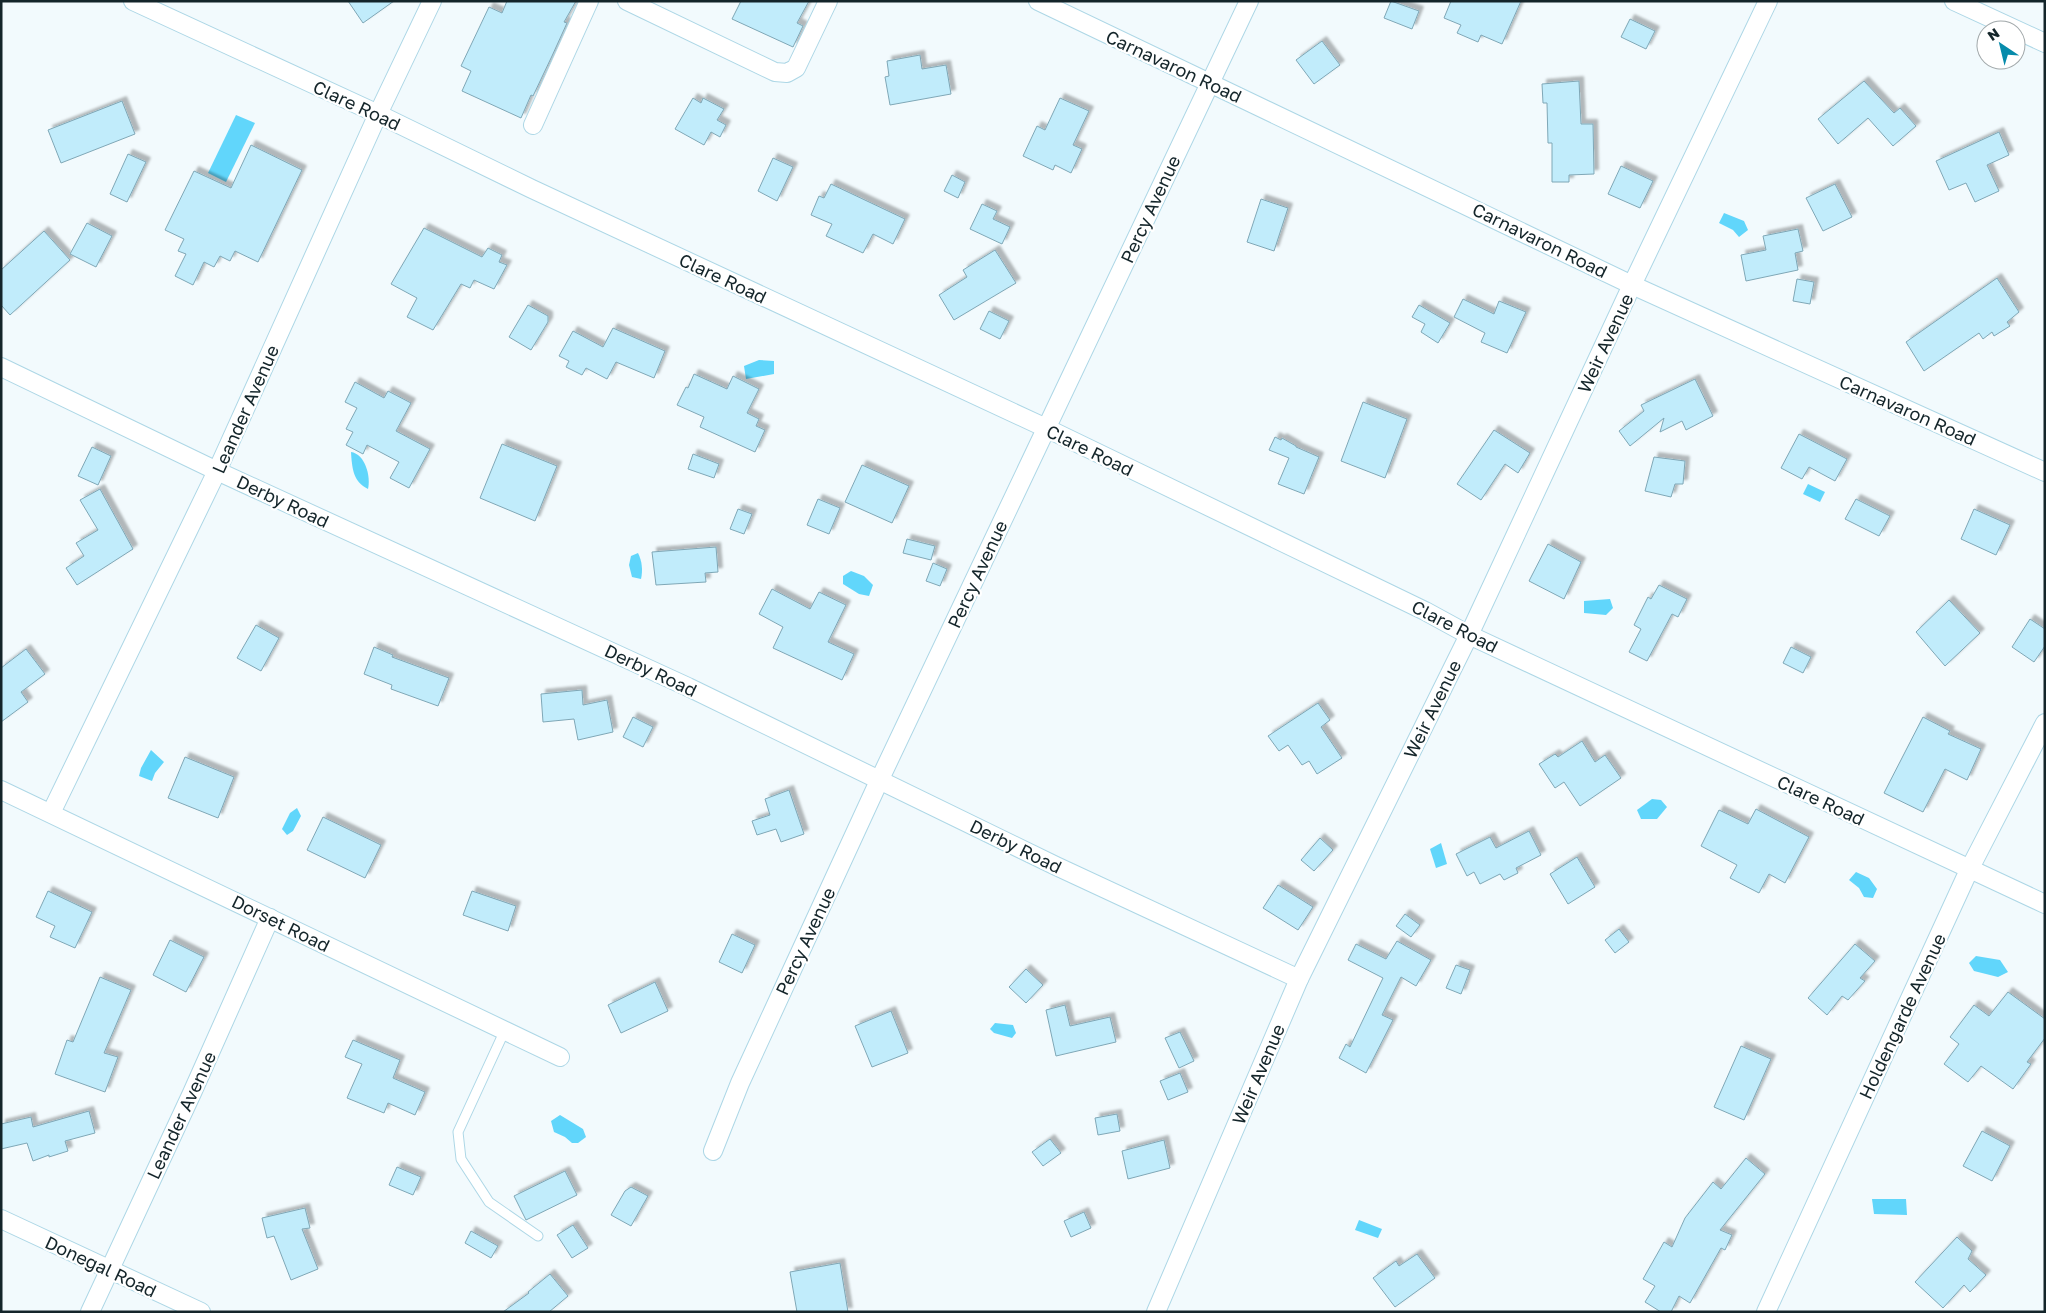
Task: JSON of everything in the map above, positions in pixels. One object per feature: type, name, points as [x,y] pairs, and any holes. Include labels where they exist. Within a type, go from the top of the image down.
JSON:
[{"type":"street","name":"Clare Road","points":[[133,1],[1046,428],[1424,611],[1469,635],[2045,904]]},
{"type":"street","name":"Leander Avenue","points":[[51,814],[217,471],[378,114],[432,1]]},
{"type":"street","points":[[534,125],[589,1]]},
{"type":"street","points":[[627,1],[775,72],[787,73],[796,68],[828,1]]},
{"type":"street","name":"Carnavaron Road","points":[[1038,1],[1632,285],[2045,472]]},
{"type":"street","name":"Percy Avenue","points":[[712,1151],[740,1083],[879,781],[1249,1]]},
{"type":"street","name":"Weir Avenue","points":[[1156,1312],[1299,979],[1469,635],[1632,285],[1768,1]]},
{"type":"street","points":[[1954,1],[2045,43]]},
{"type":"street","name":"Derby Road","points":[[1,367],[217,471],[688,687],[1056,866],[1299,979]]},
{"type":"street","name":"Holdengarde Avenue","points":[[1766,1312],[1969,870],[2045,723]]},
{"type":"street","name":"Dorset Road","points":[[1,790],[560,1057]]},
{"type":"street","name":"Leander Avenue","points":[[90,1312],[270,918]]},
{"type":"street","name":"Donegal Road","points":[[1,1219],[201,1312]]},
{"type":"lane","points":[[504,1030],[458,1132],[461,1159],[489,1202],[538,1236]]},
{"type":"water","points":[[236,115],[255,123],[226,182],[208,173]]},
{"type":"water","points":[[1724,213],[1744,221],[1748,230],[1739,237],[1733,230],[1719,223]]},
{"type":"water","points":[[759,360],[774,361],[774,374],[746,379],[744,366]]},
{"type":"water","points":[[351,452],[360,457],[366,466],[369,478],[368,489],[359,483],[354,474]]},
{"type":"water","points":[[1808,484],[1825,492],[1820,502],[1803,494]]},
{"type":"water","points":[[638,553],[642,566],[641,579],[632,577],[629,565],[631,556]]},
{"type":"water","points":[[851,571],[864,576],[873,585],[869,596],[859,594],[843,584],[843,576]]},
{"type":"water","points":[[1610,599],[1613,608],[1606,615],[1584,613],[1584,601]]},
{"type":"water","points":[[151,750],[164,762],[155,773],[152,781],[139,776],[141,768]]},
{"type":"water","points":[[1652,799],[1661,800],[1667,807],[1657,819],[1641,819],[1637,810]]},
{"type":"water","points":[[297,808],[301,816],[293,831],[287,835],[282,829],[290,813]]},
{"type":"water","points":[[1441,843],[1447,864],[1436,868],[1430,849]]},
{"type":"water","points":[[1856,872],[1869,878],[1877,889],[1873,898],[1864,897],[1859,888],[1849,880]]},
{"type":"water","points":[[1976,956],[2000,960],[2008,972],[1998,977],[1974,971],[1969,963]]},
{"type":"water","points":[[995,1023],[1013,1025],[1016,1033],[1012,1038],[994,1033],[990,1029]]},
{"type":"water","points":[[560,1115],[583,1129],[586,1137],[578,1143],[572,1143],[554,1132],[551,1121]]},
{"type":"water","points":[[1872,1199],[1906,1199],[1907,1215],[1874,1214]]},
{"type":"water","points":[[1359,1220],[1382,1229],[1378,1238],[1355,1230]]},
{"type":"building","points":[[348,1],[394,1],[363,23]]},
{"type":"building","points":[[507,1],[576,1],[564,22],[567,23],[521,118],[462,91],[471,71],[461,66],[489,7],[502,13]]},
{"type":"building","points":[[741,1],[809,1],[797,23],[803,26],[793,47],[732,19]]},
{"type":"building","points":[[1391,1],[1419,11],[1412,29],[1384,18]]},
{"type":"building","points":[[1451,1],[1521,1],[1502,44],[1481,35],[1478,42],[1457,33],[1461,25],[1444,18]]},
{"type":"building","points":[[1630,19],[1655,31],[1646,49],[1621,37]]},
{"type":"building","points":[[1322,41],[1340,65],[1314,84],[1296,60]]},
{"type":"building","points":[[920,55],[922,69],[946,65],[951,94],[890,105],[885,77],[889,76],[887,61]]},
{"type":"building","points":[[1579,81],[1581,124],[1593,124],[1594,174],[1569,175],[1569,182],[1552,182],[1552,143],[1548,143],[1547,103],[1543,103],[1542,84]]},
{"type":"building","points":[[1864,81],[1894,113],[1900,108],[1916,126],[1893,146],[1868,118],[1838,144],[1818,119]]},
{"type":"building","points":[[693,98],[701,103],[703,98],[724,109],[717,120],[726,125],[720,137],[711,132],[704,145],[675,129]]},
{"type":"building","points":[[1060,98],[1089,111],[1073,145],[1082,149],[1071,173],[1055,165],[1053,170],[1023,156],[1037,126],[1045,130]]},
{"type":"building","points":[[122,101],[135,134],[61,163],[48,130]]},
{"type":"building","points":[[1999,132],[2009,155],[1987,165],[1999,191],[1975,202],[1966,183],[1949,190],[1936,161]]},
{"type":"building","points":[[251,145],[302,170],[258,262],[235,251],[230,261],[220,256],[214,267],[204,262],[193,285],[175,276],[186,254],[178,251],[184,239],[165,230],[194,171],[231,188]]},
{"type":"building","points":[[128,154],[146,162],[127,202],[110,194]]},
{"type":"building","points":[[773,158],[793,167],[777,201],[758,191]]},
{"type":"building","points":[[1621,166],[1653,181],[1640,208],[1608,194]]},
{"type":"building","points":[[952,175],[965,182],[958,198],[944,191]]},
{"type":"building","points":[[831,184],[905,219],[893,244],[873,234],[863,253],[826,236],[832,224],[811,215],[819,196],[824,198]]},
{"type":"building","points":[[1835,184],[1852,217],[1823,231],[1806,198]]},
{"type":"building","points":[[1261,199],[1288,208],[1274,251],[1247,242]]},
{"type":"building","points":[[982,204],[997,211],[993,219],[1010,227],[1002,244],[970,229]]},
{"type":"building","points":[[87,223],[112,236],[96,267],[70,254]]},
{"type":"building","points":[[424,228],[482,257],[488,248],[502,255],[499,262],[507,265],[494,289],[474,280],[470,288],[461,284],[433,330],[407,317],[417,298],[391,284]]},
{"type":"building","points":[[1798,229],[1803,251],[1795,253],[1798,270],[1746,281],[1741,255],[1766,250],[1763,236]]},
{"type":"building","points":[[44,231],[70,260],[10,315],[1,305],[1,270]]},
{"type":"building","points":[[995,250],[1016,283],[954,320],[939,295],[967,277],[963,270]]},
{"type":"building","points":[[1997,278],[2019,312],[2007,322],[2010,326],[1994,336],[1992,332],[1983,339],[1979,333],[1924,371],[1906,342]]},
{"type":"building","points":[[1797,279],[1814,282],[1810,304],[1793,301]]},
{"type":"building","points":[[1463,299],[1494,314],[1499,301],[1526,312],[1507,353],[1481,342],[1485,333],[1454,317]]},
{"type":"building","points":[[528,305],[548,316],[548,322],[531,350],[509,337]]},
{"type":"building","points":[[1419,305],[1450,323],[1438,343],[1421,332],[1425,324],[1412,317]]},
{"type":"building","points":[[989,311],[1009,321],[1000,339],[980,329]]},
{"type":"building","points":[[613,328],[665,351],[654,378],[616,362],[607,379],[586,368],[582,375],[566,367],[569,361],[559,356],[573,331],[603,347]]},
{"type":"building","points":[[694,374],[727,389],[733,376],[759,389],[747,413],[759,419],[756,426],[765,430],[755,452],[700,427],[704,417],[677,405]]},
{"type":"building","points":[[1695,379],[1713,416],[1686,430],[1682,421],[1660,432],[1664,418],[1630,446],[1619,431],[1644,411],[1641,405]]},
{"type":"building","points":[[355,382],[384,398],[388,391],[411,403],[396,431],[430,449],[409,488],[390,478],[399,462],[367,445],[363,454],[346,445],[353,432],[346,429],[357,408],[345,402]]},
{"type":"building","points":[[1363,402],[1407,419],[1385,478],[1341,461]]},
{"type":"building","points":[[1494,430],[1530,453],[1518,473],[1505,464],[1481,500],[1457,484]]},
{"type":"building","points":[[1799,434],[1847,459],[1835,481],[1809,467],[1802,479],[1781,468]]},
{"type":"building","points":[[1275,437],[1281,440],[1282,438],[1296,447],[1319,457],[1304,494],[1278,484],[1289,458],[1269,450]]},
{"type":"building","points":[[502,444],[557,466],[535,521],[480,498]]},
{"type":"building","points":[[92,447],[111,456],[98,485],[78,476]]},
{"type":"building","points":[[693,454],[719,464],[714,478],[688,469]]},
{"type":"building","points":[[1654,457],[1685,461],[1683,484],[1675,484],[1671,497],[1645,491]]},
{"type":"building","points":[[862,465],[909,486],[892,523],[845,502]]},
{"type":"building","points":[[100,489],[133,549],[77,585],[66,568],[84,556],[76,543],[98,530],[80,500]]},
{"type":"building","points":[[818,499],[840,508],[829,534],[807,525]]},
{"type":"building","points":[[1856,499],[1890,516],[1879,536],[1845,519]]},
{"type":"building","points":[[738,509],[752,514],[744,534],[730,529]]},
{"type":"building","points":[[1974,509],[2010,525],[1996,555],[1961,539]]},
{"type":"building","points":[[907,539],[935,546],[931,560],[903,553]]},
{"type":"building","points":[[1548,544],[1581,562],[1564,599],[1529,581]]},
{"type":"building","points":[[716,547],[718,572],[705,573],[706,582],[656,585],[652,552]]},
{"type":"building","points":[[933,563],[947,569],[940,586],[926,581]]},
{"type":"building","points":[[1659,585],[1687,599],[1678,617],[1672,614],[1647,661],[1629,652],[1641,629],[1634,625],[1648,597],[1651,599]]},
{"type":"building","points":[[772,589],[810,609],[819,592],[846,605],[828,642],[854,654],[842,680],[773,648],[783,627],[759,614]]},
{"type":"building","points":[[1949,600],[1980,633],[1945,666],[1916,632]]},
{"type":"building","points":[[2030,619],[2045,629],[2045,646],[2034,662],[2012,647]]},
{"type":"building","points":[[256,625],[279,638],[261,671],[237,658]]},
{"type":"building","points":[[374,647],[393,655],[392,657],[449,678],[438,706],[391,689],[392,685],[364,674]]},
{"type":"building","points":[[1791,647],[1811,657],[1803,673],[1783,663]]},
{"type":"building","points":[[26,649],[45,674],[21,692],[28,702],[1,722],[1,668]]},
{"type":"building","points":[[582,690],[583,705],[607,700],[613,732],[578,740],[574,719],[543,722],[541,694]]},
{"type":"building","points":[[1318,703],[1330,720],[1321,727],[1342,758],[1317,774],[1309,761],[1302,765],[1288,745],[1279,751],[1268,736]]},
{"type":"building","points":[[633,717],[653,727],[643,747],[623,737]]},
{"type":"building","points":[[1923,717],[1950,731],[1948,734],[1981,749],[1967,780],[1945,769],[1923,812],[1884,793]]},
{"type":"building","points":[[1582,741],[1595,762],[1605,755],[1621,778],[1580,806],[1564,782],[1555,788],[1539,764],[1555,754],[1558,757]]},
{"type":"building","points":[[185,757],[234,777],[218,818],[168,798]]},
{"type":"building","points":[[789,790],[804,834],[781,842],[776,829],[757,835],[752,821],[770,815],[765,799]]},
{"type":"building","points":[[1756,809],[1809,837],[1785,883],[1769,874],[1759,893],[1730,878],[1737,865],[1701,846],[1719,810],[1748,824]]},
{"type":"building","points":[[323,817],[381,845],[365,878],[307,850]]},
{"type":"building","points":[[1529,831],[1541,855],[1516,868],[1518,873],[1504,880],[1500,874],[1480,884],[1474,872],[1467,876],[1456,854],[1490,837],[1496,848]]},
{"type":"building","points":[[1320,838],[1333,850],[1314,871],[1301,860]]},
{"type":"building","points":[[1577,857],[1595,887],[1568,904],[1550,874]]},
{"type":"building","points":[[1278,885],[1313,907],[1298,930],[1263,908]]},
{"type":"building","points":[[48,891],[92,912],[75,948],[50,937],[55,926],[36,917]]},
{"type":"building","points":[[472,891],[516,906],[508,931],[463,915]]},
{"type":"building","points":[[1405,914],[1420,925],[1411,937],[1396,926]]},
{"type":"building","points":[[1619,929],[1629,942],[1615,953],[1605,940]]},
{"type":"building","points":[[732,934],[755,945],[742,973],[719,962]]},
{"type":"building","points":[[170,940],[204,957],[186,992],[153,975]]},
{"type":"building","points":[[1397,941],[1431,960],[1416,986],[1401,977],[1382,1015],[1393,1020],[1366,1073],[1339,1058],[1346,1044],[1350,1047],[1383,978],[1348,960],[1356,944],[1386,959]]},
{"type":"building","points":[[1855,944],[1875,961],[1860,978],[1865,981],[1848,1000],[1842,996],[1827,1015],[1808,998]]},
{"type":"building","points":[[1456,965],[1470,970],[1461,994],[1446,988]]},
{"type":"building","points":[[1026,969],[1043,985],[1026,1003],[1009,987]]},
{"type":"building","points":[[100,977],[131,990],[104,1053],[118,1057],[105,1092],[55,1074],[67,1040],[73,1042]]},
{"type":"building","points":[[655,982],[668,1011],[621,1033],[608,1005]]},
{"type":"building","points":[[2008,992],[2045,1019],[2045,1038],[2027,1062],[2031,1064],[2013,1089],[1981,1066],[1968,1082],[1944,1064],[1959,1044],[1950,1037],[1974,1005],[1989,1016]]},
{"type":"building","points":[[1065,1005],[1070,1026],[1110,1017],[1116,1042],[1056,1056],[1046,1010]]},
{"type":"building","points":[[891,1011],[908,1053],[872,1067],[855,1026]]},
{"type":"building","points":[[1180,1032],[1194,1061],[1179,1068],[1165,1038]]},
{"type":"building","points":[[353,1040],[400,1060],[393,1078],[425,1092],[415,1115],[388,1103],[384,1113],[347,1098],[362,1064],[345,1057]]},
{"type":"building","points":[[1741,1046],[1771,1059],[1744,1120],[1714,1107]]},
{"type":"building","points":[[1180,1073],[1188,1092],[1168,1100],[1160,1081]]},
{"type":"building","points":[[89,1111],[95,1133],[65,1141],[68,1151],[33,1161],[27,1143],[1,1149],[1,1124],[31,1117],[33,1127]]},
{"type":"building","points":[[1117,1114],[1120,1131],[1098,1135],[1095,1118]]},
{"type":"building","points":[[1982,1131],[2010,1146],[1992,1181],[1963,1166]]},
{"type":"building","points":[[1050,1139],[1061,1153],[1043,1166],[1032,1152]]},
{"type":"building","points":[[1164,1140],[1170,1168],[1128,1179],[1122,1151]]},
{"type":"building","points":[[1746,1158],[1765,1174],[1720,1230],[1732,1235],[1725,1250],[1721,1248],[1690,1303],[1679,1296],[1671,1312],[1661,1312],[1645,1302],[1655,1286],[1643,1279],[1664,1242],[1672,1247],[1685,1218],[1713,1182],[1721,1189]]},
{"type":"building","points":[[397,1167],[421,1177],[413,1195],[389,1185]]},
{"type":"building","points":[[565,1171],[577,1195],[526,1220],[514,1196]]},
{"type":"building","points":[[631,1187],[648,1196],[631,1226],[611,1215],[625,1191]]},
{"type":"building","points":[[305,1208],[310,1228],[302,1229],[318,1269],[291,1280],[274,1236],[267,1238],[262,1218]]},
{"type":"building","points":[[1084,1212],[1091,1228],[1071,1237],[1064,1221]]},
{"type":"building","points":[[573,1225],[588,1248],[572,1258],[557,1235]]},
{"type":"building","points":[[471,1231],[498,1246],[491,1258],[465,1243]]},
{"type":"building","points":[[1957,1237],[1972,1251],[1968,1259],[1986,1275],[1970,1292],[1964,1285],[1943,1308],[1915,1282]]},
{"type":"building","points":[[1417,1254],[1435,1278],[1395,1307],[1373,1278],[1396,1261],[1399,1266]]},
{"type":"building","points":[[840,1263],[848,1312],[797,1312],[790,1272]]},
{"type":"building","points":[[550,1274],[568,1296],[549,1312],[503,1312],[529,1293]]}]
